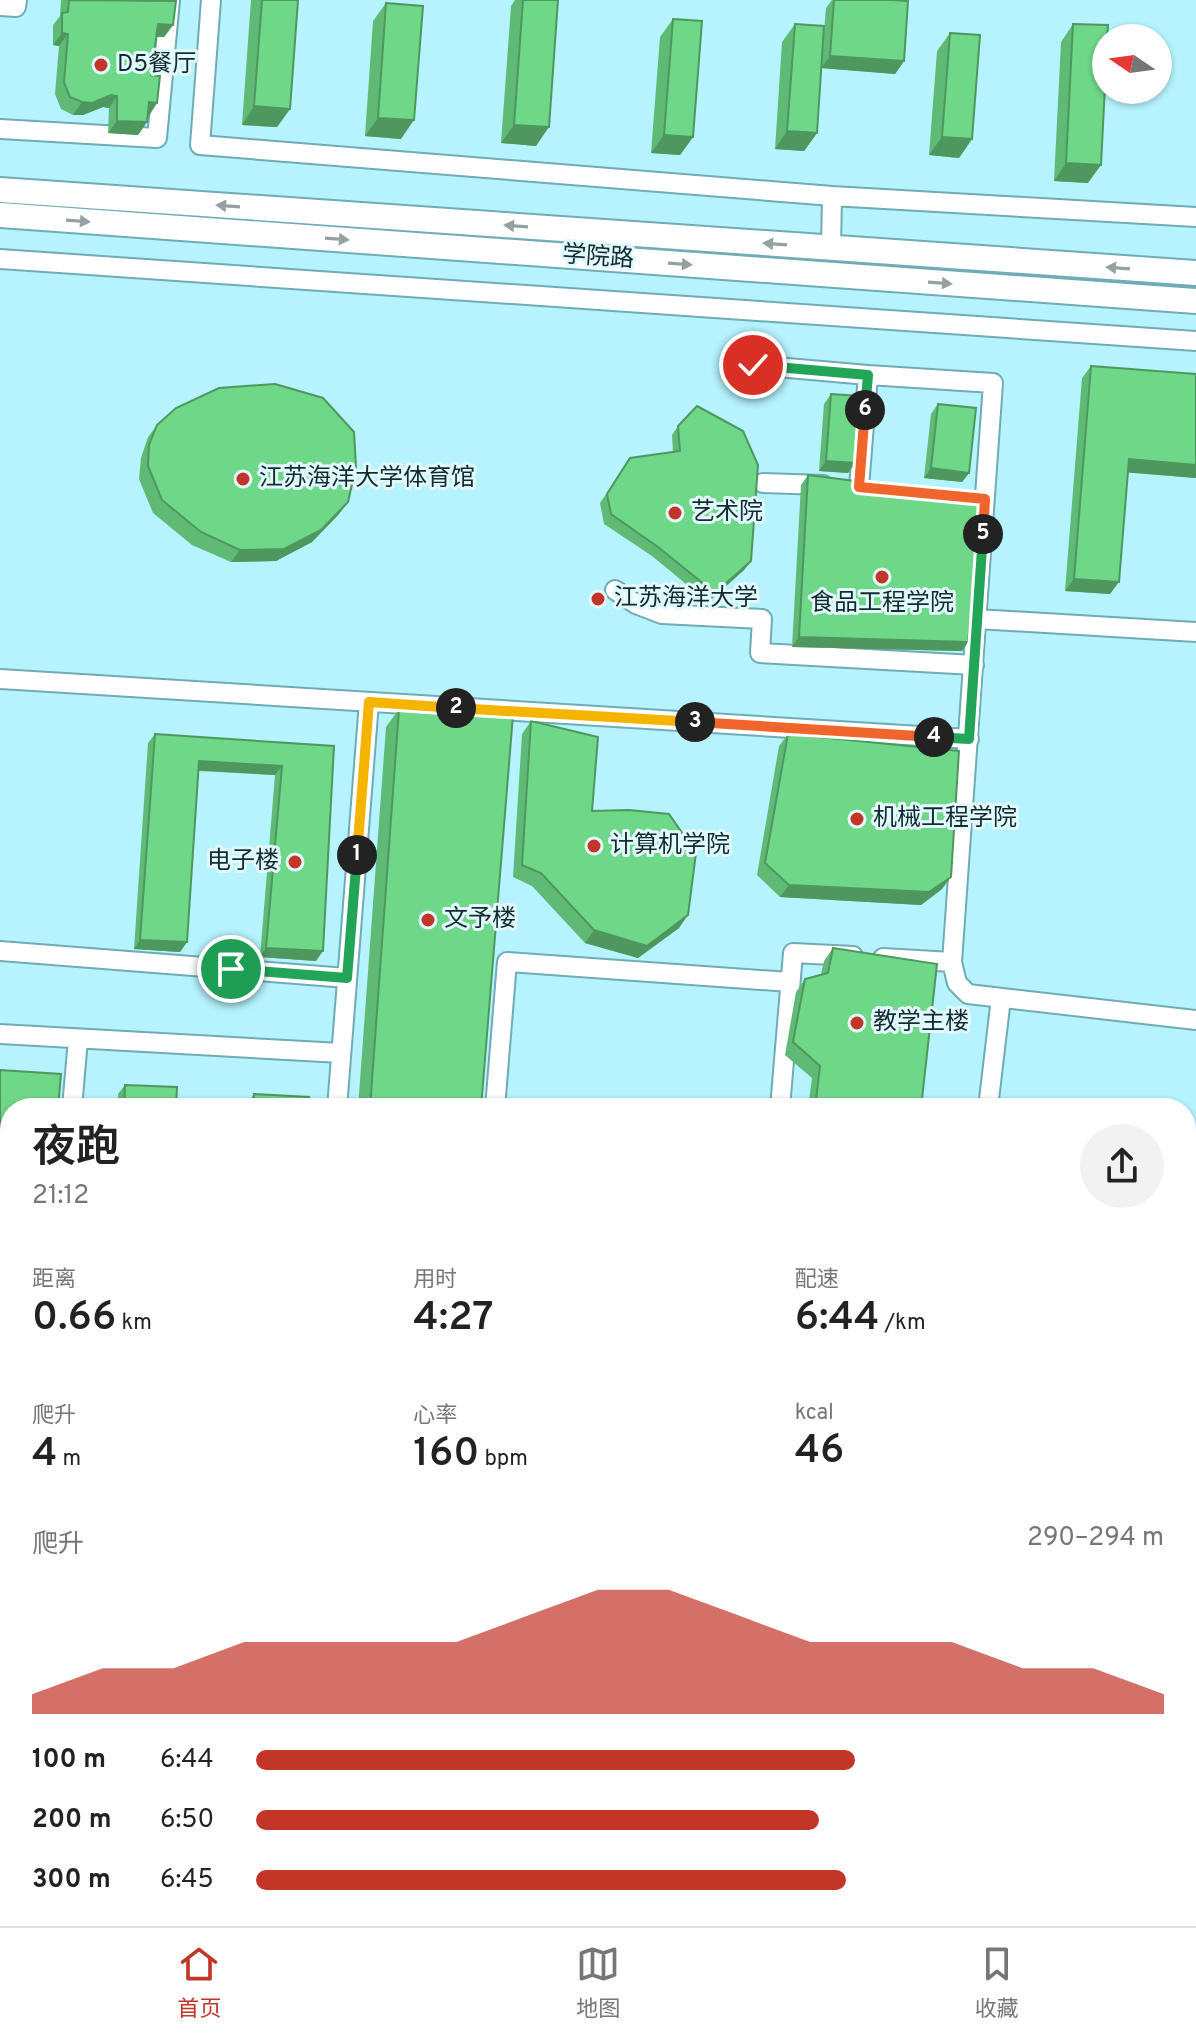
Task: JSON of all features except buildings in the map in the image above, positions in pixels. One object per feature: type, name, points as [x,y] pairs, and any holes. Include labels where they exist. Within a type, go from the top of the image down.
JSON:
[{"type":"main road","name":"学院路","points":[[0,190],[1196,273]]},
{"type":"main road","name":"学院路","points":[[0,215],[1196,301]]},
{"type":"lane","points":[[0,6],[16,7],[17,0]]},
{"type":"lane","points":[[0,129],[157,138],[170,0]]},
{"type":"lane","points":[[211,0],[200,145],[832,196],[1196,217]]},
{"type":"lane","points":[[831,248],[832,196]]},
{"type":"lane","points":[[0,259],[1196,341]]},
{"type":"lane","points":[[753,365],[993,383],[977,498],[977,619],[952,962],[957,983],[968,994],[1196,1020]]},
{"type":"lane","points":[[763,483],[867,488],[868,375]]},
{"type":"lane","points":[[615,590],[636,604],[662,614],[762,619],[760,653],[974,665]]},
{"type":"lane","points":[[977,619],[1196,632]]},
{"type":"lane","points":[[0,679],[969,739]]},
{"type":"lane","points":[[338,1098],[369,702]]},
{"type":"lane","points":[[0,951],[347,978]]},
{"type":"lane","points":[[781,1098],[793,953],[952,962]]},
{"type":"lane","points":[[496,1098],[507,962],[790,982]]},
{"type":"lane","points":[[989,1098],[1001,998]]},
{"type":"lane","points":[[0,1034],[341,1053]]},
{"type":"lane","points":[[73,1098],[78,1039]]},
{"type":"place","name":"D5餐厅","points":[[101,65]]},
{"type":"place","name":"江苏海洋大学体育馆","points":[[243,479]]},
{"type":"place","name":"艺术院","points":[[675,513]]},
{"type":"place","name":"食品工程学院","points":[[882,577]]},
{"type":"place","name":"江苏海洋大学","points":[[598,599]]},
{"type":"place","name":"机械工程学院","points":[[857,819]]},
{"type":"place","name":"计算机学院","points":[[594,846]]},
{"type":"place","name":"电子楼","points":[[295,862]]},
{"type":"place","name":"文予楼","points":[[428,920]]},
{"type":"place","name":"教学主楼","points":[[857,1023]]},
{"type":"route","points":[[231,969],[347,978],[369,702],[969,739],[985,499],[859,487],[868,375],[753,365]]}]
